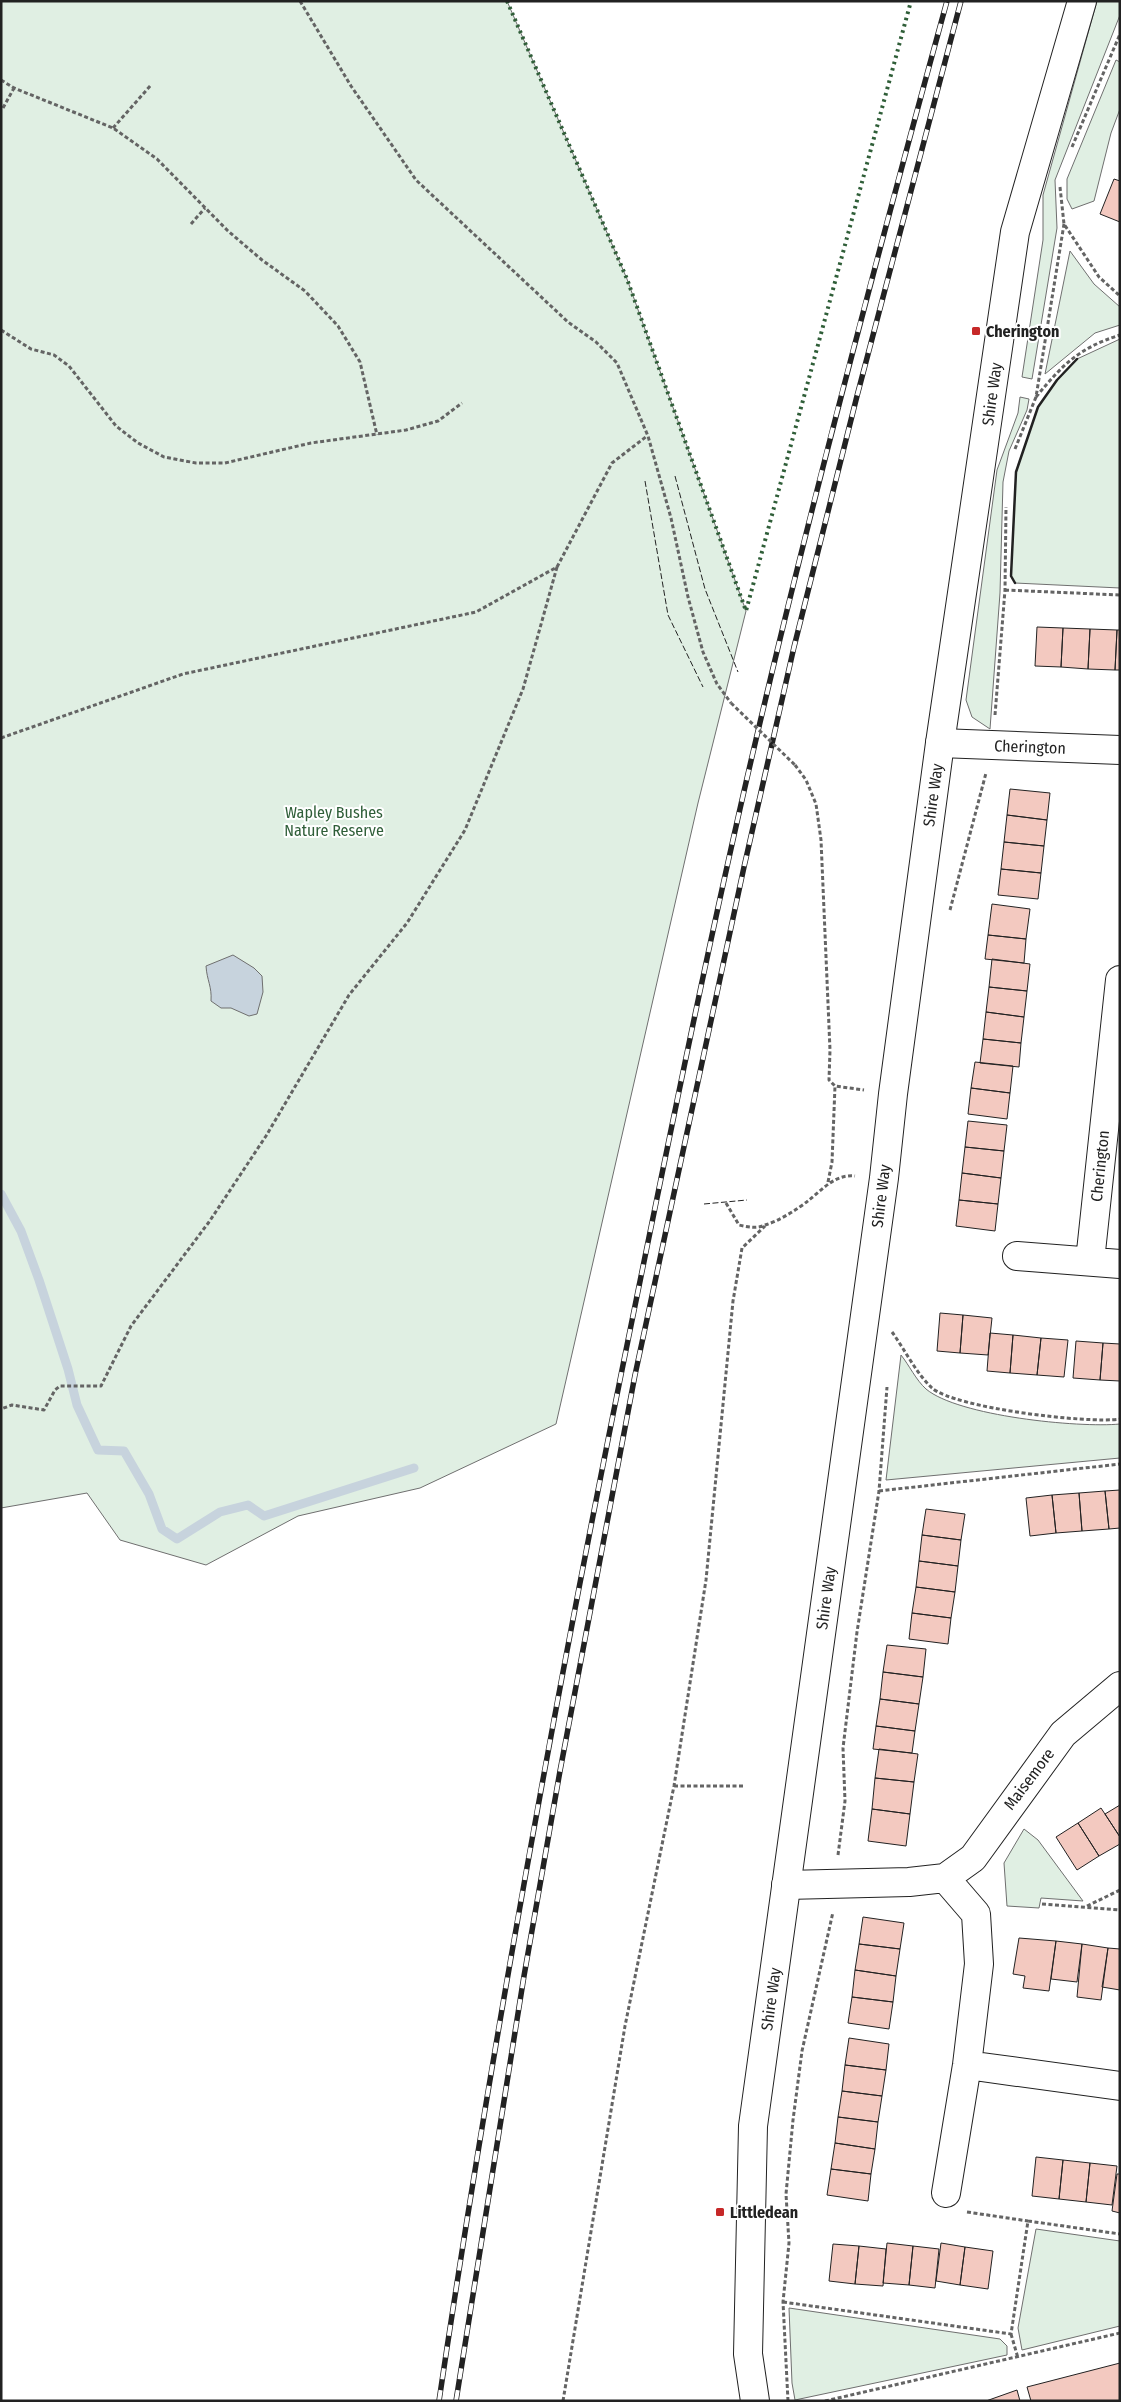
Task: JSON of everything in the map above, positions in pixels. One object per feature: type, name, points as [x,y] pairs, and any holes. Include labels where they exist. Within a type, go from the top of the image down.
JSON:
[{"type":"street","name":"Shire Way","points":[[755,2401],[748,2354],[753,2126],[884,1178],[892,1094],[940,743],[1016,232],[1082,1]]},
{"type":"street","name":"Cherington","points":[[940,743],[1120,750]]},
{"type":"street","name":"Cherington","points":[[1090,1261],[1120,980]]},
{"type":"street","points":[[1017,1256],[1120,1264]]},
{"type":"street","name":"Maisemore","points":[[786,1885],[909,1882],[944,1878],[973,1858],[1063,1734],[1120,1686]]},
{"type":"street","points":[[944,1878],[976,1914],[980,1964],[967,2065],[946,2194]]},
{"type":"street","points":[[967,2065],[1120,2086]]},
{"type":"path","points":[[300,1],[351,86],[416,180],[568,322],[596,342],[617,363],[648,436],[671,518],[688,597],[703,652],[717,684],[731,703],[795,765],[806,780],[816,804],[821,840],[830,1050],[828,1080],[835,1086],[892,1094]]},
{"type":"path","points":[[1069,155],[1120,34]]},
{"type":"path","points":[[1,80],[14,88],[113,128],[157,159],[205,208],[262,260],[305,291],[338,326],[360,362],[377,435]]},
{"type":"path","points":[[113,128],[151,84]]},
{"type":"path","points":[[3,108],[14,88]]},
{"type":"path","points":[[1012,456],[1036,397],[1064,224],[1060,182]]},
{"type":"path","points":[[191,224],[205,208]]},
{"type":"path","points":[[1064,224],[1099,277],[1120,296]]},
{"type":"path","points":[[1,330],[31,349],[54,355],[69,366],[116,426],[138,443],[164,457],[196,463],[225,463],[311,443],[406,430],[438,420],[462,403]]},
{"type":"path","points":[[1036,397],[1061,367],[1074,357],[1098,342],[1120,334]]},
{"type":"path","points":[[1,1409],[12,1405],[44,1410],[55,1390],[60,1386],[101,1386],[131,1326],[209,1222],[266,1136],[349,995],[407,923],[465,830],[524,689],[557,567],[612,463],[648,436]]},
{"type":"path","points":[[949,916],[992,746],[1005,590],[1006,502]]},
{"type":"path","points":[[1,738],[183,674],[476,612],[557,567]]},
{"type":"path","points":[[1005,590],[1120,595]]},
{"type":"path","points":[[828,1182],[832,1162],[835,1086]]},
{"type":"path","points":[[563,2401],[626,2026],[674,1786],[706,1580],[736,1283],[742,1248],[765,1226],[808,1201],[828,1182],[849,1175]]},
{"type":"path","points":[[726,1203],[739,1225],[752,1228],[765,1226]]},
{"type":"path","points":[[891,1342],[892,1332],[933,1389],[949,1396],[975,1404],[1062,1418],[1108,1421],[1120,1419]]},
{"type":"path","points":[[837,1863],[845,1801],[843,1748],[857,1632],[879,1491],[888,1382]]},
{"type":"path","points":[[879,1491],[1120,1464]]},
{"type":"path","points":[[674,1786],[743,1786]]},
{"type":"path","points":[[1087,1906],[1120,1890]]},
{"type":"path","points":[[788,2401],[784,2302],[789,2243],[786,2194],[802,2051],[835,1904]]},
{"type":"path","points":[[1042,1904],[1120,1910]]},
{"type":"path","points":[[946,2194],[944,2209],[1120,2234]]},
{"type":"path","points":[[1018,2358],[1010,2334],[1028,2221]]},
{"type":"path","points":[[784,2302],[1010,2334]]},
{"type":"path","points":[[825,2401],[1120,2333]]},
{"type":"green space","name":"Wapley Bushes Nature Reserve","points":[[1,1],[507,1],[627,279],[746,611],[698,803],[556,1424],[420,1488],[298,1516],[206,1565],[120,1540],[87,1493],[1,1508]]},
{"type":"green space","points":[[1097,1],[1120,1],[1120,15],[1055,180],[1057,228],[1032,379],[1022,377],[1043,240],[1043,195]]},
{"type":"green space","points":[[1116,60],[1120,62],[1120,109],[1111,133],[1094,201],[1072,209],[1067,199],[1067,179]]},
{"type":"green space","points":[[1070,251],[1094,284],[1120,307],[1120,325],[1095,333],[1045,374]]},
{"type":"green space","points":[[1120,339],[1120,588],[1015,583],[1011,576],[1016,472],[1038,407],[1057,380],[1077,359]]},
{"type":"green space","points":[[1020,397],[1029,399],[1027,410],[1009,451],[1003,482],[1000,593],[990,729],[972,717],[966,700],[997,470],[1018,413]]},
{"type":"green space","points":[[901,1355],[926,1389],[942,1398],[964,1406],[990,1413],[1049,1422],[1101,1425],[1120,1424],[1120,1458],[886,1480]]},
{"type":"green space","points":[[1024,1829],[1038,1840],[1083,1901],[1041,1898],[1039,1908],[1007,1906],[1004,1863]]},
{"type":"green space","points":[[1036,2229],[1120,2241],[1120,2326],[1022,2350],[1018,2328]]},
{"type":"green space","points":[[789,2308],[1000,2339],[1007,2346],[1007,2355],[795,2400],[792,2383]]},
{"type":"shaded area","points":[[233,955],[254,968],[262,976],[263,992],[257,1014],[249,1016],[231,1008],[221,1008],[211,1001],[206,966]]},
{"type":"building","points":[[1114,179],[1120,181],[1120,222],[1100,214]]},
{"type":"building","points":[[1037,627],[1063,628],[1061,667],[1035,666]]},
{"type":"building","points":[[1063,628],[1090,629],[1088,669],[1061,667]]},
{"type":"building","points":[[1090,629],[1117,630],[1115,670],[1088,669]]},
{"type":"building","points":[[1117,630],[1120,630],[1120,670],[1115,670]]},
{"type":"building","points":[[1010,789],[1050,793],[1047,820],[1007,815]]},
{"type":"building","points":[[1007,815],[1047,820],[1044,846],[1004,842]]},
{"type":"building","points":[[1004,842],[1044,846],[1041,873],[1001,869]]},
{"type":"building","points":[[1001,869],[1041,873],[1038,899],[998,895]]},
{"type":"building","points":[[992,904],[1030,909],[1026,939],[988,935]]},
{"type":"building","points":[[988,935],[1026,939],[1024,963],[985,959]]},
{"type":"building","points":[[992,959],[1030,964],[1027,991],[989,987]]},
{"type":"building","points":[[989,987],[1027,991],[1024,1017],[986,1012]]},
{"type":"building","points":[[986,1012],[1024,1017],[1021,1043],[983,1039]]},
{"type":"building","points":[[983,1039],[1021,1043],[1019,1067],[980,1063]]},
{"type":"building","points":[[975,1062],[1013,1066],[1010,1093],[971,1088]]},
{"type":"building","points":[[971,1088],[1010,1093],[1007,1119],[968,1114]]},
{"type":"building","points":[[968,1121],[1007,1125],[1004,1151],[965,1147]]},
{"type":"building","points":[[965,1147],[1004,1151],[1001,1178],[962,1173]]},
{"type":"building","points":[[962,1173],[1001,1178],[998,1204],[959,1200]]},
{"type":"building","points":[[959,1200],[998,1204],[995,1231],[956,1226]]},
{"type":"building","points":[[940,1313],[963,1315],[960,1353],[937,1351]]},
{"type":"building","points":[[963,1315],[992,1318],[988,1355],[960,1353]]},
{"type":"building","points":[[990,1333],[1013,1335],[1010,1373],[987,1371]]},
{"type":"building","points":[[1013,1335],[1041,1338],[1037,1375],[1010,1373]]},
{"type":"building","points":[[1041,1338],[1068,1340],[1064,1377],[1037,1375]]},
{"type":"building","points":[[1076,1341],[1103,1343],[1100,1380],[1073,1378]]},
{"type":"building","points":[[1103,1343],[1120,1344],[1120,1381],[1100,1380]]},
{"type":"building","points":[[1120,1490],[1120,1528],[1109,1529],[1105,1491]]},
{"type":"building","points":[[1105,1491],[1109,1529],[1082,1531],[1079,1493]]},
{"type":"building","points":[[1079,1493],[1082,1531],[1056,1533],[1052,1495]]},
{"type":"building","points":[[1052,1495],[1056,1533],[1030,1536],[1026,1498]]},
{"type":"building","points":[[926,1509],[965,1514],[961,1540],[922,1535]]},
{"type":"building","points":[[922,1535],[961,1540],[958,1566],[919,1561]]},
{"type":"building","points":[[919,1561],[958,1566],[955,1592],[916,1587]]},
{"type":"building","points":[[916,1587],[955,1592],[951,1618],[912,1613]]},
{"type":"building","points":[[912,1613],[951,1618],[948,1644],[909,1639]]},
{"type":"building","points":[[887,1645],[926,1649],[923,1677],[883,1672]]},
{"type":"building","points":[[883,1672],[923,1677],[919,1704],[880,1699]]},
{"type":"building","points":[[880,1699],[919,1704],[915,1731],[876,1726]]},
{"type":"building","points":[[876,1726],[915,1731],[912,1753],[873,1749]]},
{"type":"building","points":[[879,1749],[918,1754],[914,1782],[875,1778]]},
{"type":"building","points":[[875,1778],[914,1782],[910,1814],[872,1809]]},
{"type":"building","points":[[1120,1805],[1120,1837],[1105,1814]]},
{"type":"building","points":[[1101,1808],[1120,1837],[1120,1844],[1099,1856],[1078,1823]]},
{"type":"building","points":[[872,1809],[910,1814],[906,1846],[868,1841]]},
{"type":"building","points":[[1078,1823],[1099,1856],[1077,1870],[1056,1837]]},
{"type":"building","points":[[863,1917],[904,1923],[900,1949],[859,1944]]},
{"type":"building","points":[[1019,1938],[1056,1941],[1049,1991],[1023,1988],[1025,1976],[1013,1974]]},
{"type":"building","points":[[1056,1941],[1082,1944],[1077,1982],[1051,1979]]},
{"type":"building","points":[[859,1944],[900,1949],[896,1976],[855,1970]]},
{"type":"building","points":[[1082,1944],[1108,1948],[1101,2000],[1077,1997]]},
{"type":"building","points":[[1108,1948],[1120,1949],[1120,1990],[1102,1987]]},
{"type":"building","points":[[855,1970],[896,1976],[893,2002],[852,1997]]},
{"type":"building","points":[[852,1997],[893,2002],[889,2029],[848,2023]]},
{"type":"building","points":[[849,2038],[889,2044],[886,2070],[845,2065]]},
{"type":"building","points":[[845,2065],[886,2070],[882,2096],[842,2091]]},
{"type":"building","points":[[842,2091],[882,2096],[878,2122],[838,2117]]},
{"type":"building","points":[[838,2117],[878,2122],[875,2149],[835,2143]]},
{"type":"building","points":[[835,2143],[875,2149],[871,2174],[831,2169]]},
{"type":"building","points":[[1036,2157],[1063,2160],[1059,2199],[1032,2196]]},
{"type":"building","points":[[1063,2160],[1090,2163],[1086,2202],[1059,2199]]},
{"type":"building","points":[[1090,2163],[1117,2166],[1112,2205],[1086,2202]]},
{"type":"building","points":[[831,2169],[871,2174],[868,2201],[827,2195]]},
{"type":"building","points":[[1117,2174],[1120,2174],[1120,2213],[1112,2211]]},
{"type":"building","points":[[887,2243],[913,2246],[909,2285],[883,2283]]},
{"type":"building","points":[[941,2243],[965,2247],[960,2285],[936,2281]]},
{"type":"building","points":[[833,2244],[859,2246],[855,2284],[829,2281]]},
{"type":"building","points":[[859,2246],[886,2249],[883,2286],[855,2284]]},
{"type":"building","points":[[913,2246],[939,2249],[935,2288],[909,2285]]},
{"type":"building","points":[[965,2247],[993,2251],[988,2289],[960,2285]]},
{"type":"building","points":[[1120,2363],[1120,2401],[1031,2401],[1027,2387]]},
{"type":"building","points":[[1017,2390],[1020,2401],[986,2401]]},
{"type":"waterway","points":[[1,1194],[21,1231],[68,1369],[77,1405],[98,1450],[124,1451],[149,1494],[162,1529],[177,1539],[220,1512],[248,1505],[264,1516],[414,1468]]},
{"type":"railway","points":[[439,2401],[460,2262],[530,1847],[609,1434],[699,994],[749,768],[809,520],[947,1]]},
{"type":"railway","points":[[456,2401],[524,1976],[560,1771],[635,1375],[744,867],[794,647],[857,396],[961,1]]},
{"type":"hedge","points":[[507,1],[627,279],[746,611],[911,1]]},
{"type":"fence","points":[[675,476],[705,589],[738,672]]},
{"type":"fence","points":[[645,481],[668,615],[703,687]]},
{"type":"fence","points":[[704,1204],[747,1200]]},
{"type":"wall","points":[[1015,583],[1011,576],[1016,472],[1038,407],[1057,380],[1077,359]]},
{"type":"place","name":"Cherington","points":[[976,331]]},
{"type":"place","name":"Littledean","points":[[720,2212]]}]
